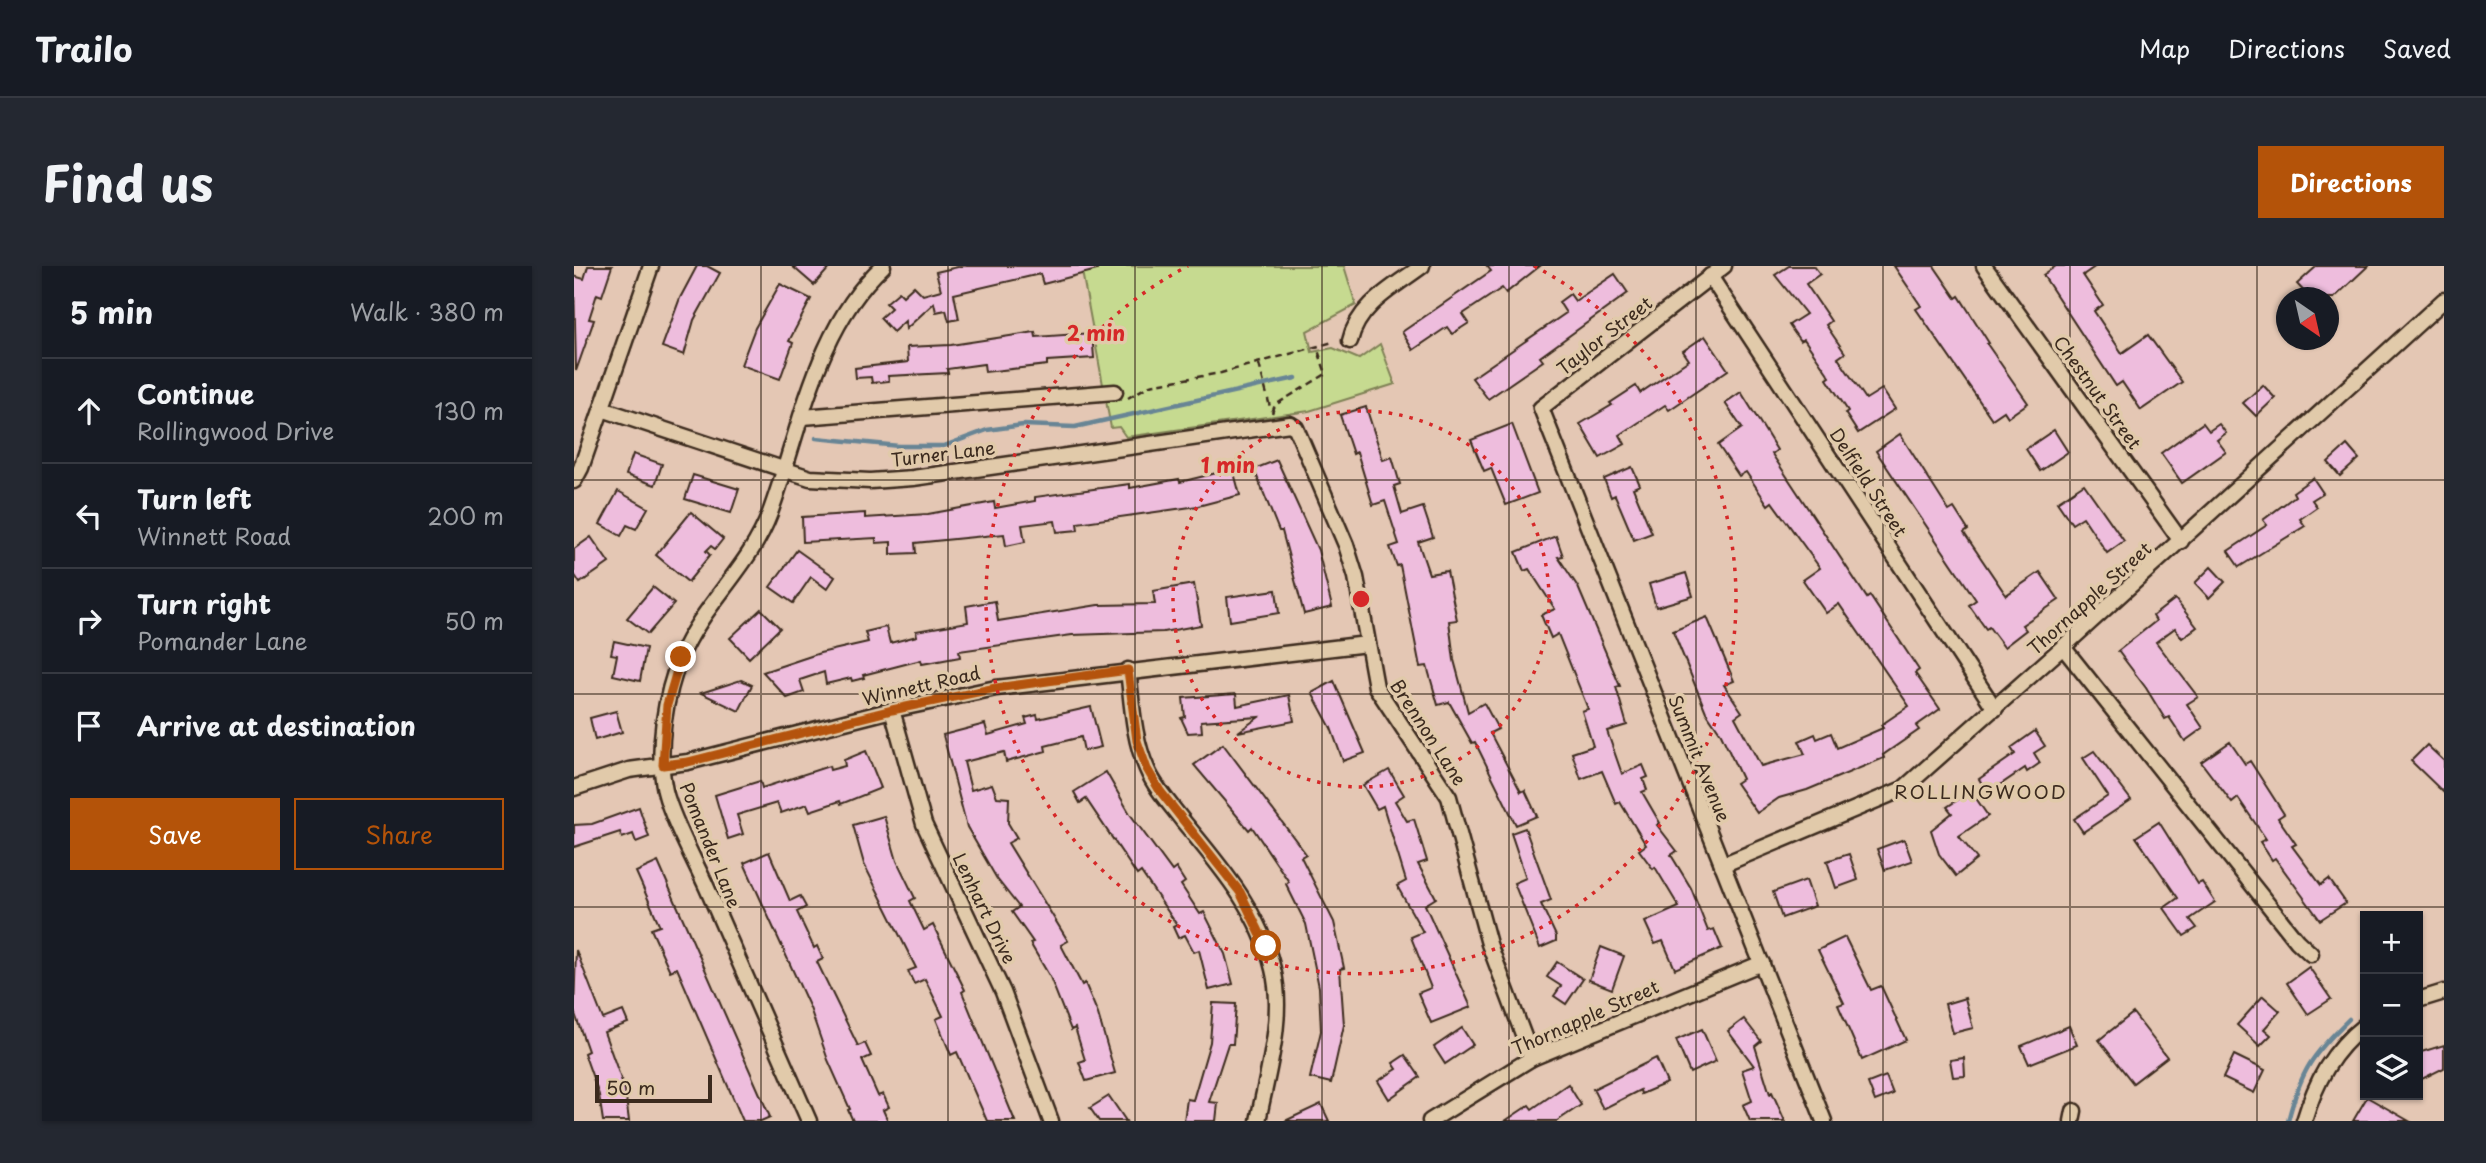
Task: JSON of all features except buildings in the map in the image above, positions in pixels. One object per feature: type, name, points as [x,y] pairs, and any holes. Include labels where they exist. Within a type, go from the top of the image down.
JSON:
[{"type":"street","points":[[574,481],[651,266]]},
{"type":"street","name":"Pomander Lane","points":[[809,1121],[665,792],[663,765],[667,705],[681,657],[699,623],[755,544],[769,513],[824,352],[842,316],[866,281],[883,266]]},
{"type":"street","points":[[1350,341],[1354,322],[1366,309],[1422,266]]},
{"type":"street","name":"Taylor Street","points":[[1541,408],[1724,266]]},
{"type":"street","name":"Chestnut Street","points":[[1984,266],[2180,541]]},
{"type":"street","name":"Delfield Street","points":[[1710,276],[1995,709]]},
{"type":"street","name":"Thornapple Street","points":[[1722,864],[1903,789],[1995,709],[2444,300]]},
{"type":"street","points":[[803,416],[1121,395]]},
{"type":"street","name":"Summit Avenue","points":[[1541,408],[1824,1121]]},
{"type":"street","name":"Turner Lane","points":[[602,409],[810,478],[870,481],[913,478],[1273,419],[1296,428]]},
{"type":"street","name":"Brennon Lane","points":[[1296,428],[1346,545],[1356,577],[1376,687],[1439,779],[1456,814],[1489,944],[1532,1058]]},
{"type":"street","name":"Winnett Road","points":[[574,788],[629,770],[688,762],[892,710],[996,688],[1128,670],[1367,644]]},
{"type":"street","points":[[2063,647],[2297,941],[2311,954]]},
{"type":"street","points":[[1128,670],[1137,741],[1147,769],[1160,791],[1240,892],[1274,970],[1276,990],[1272,1047],[1258,1121]]},
{"type":"street","name":"Lenhart Drive","points":[[892,710],[924,824],[1003,992],[1051,1121]]},
{"type":"street","name":"Thornapple Street","points":[[1430,1121],[1532,1058],[1762,963]]},
{"type":"street","points":[[2423,998],[2444,992]]},
{"type":"street","points":[[2304,1121],[2314,1088],[2330,1059],[2360,1029]]},
{"type":"path","points":[[1121,395],[1150,386],[1258,363],[1333,342]]},
{"type":"path","points":[[1273,419],[1275,405],[1326,373],[1317,347]]},
{"type":"path","points":[[1258,363],[1273,419]]},
{"type":"green space","points":[[1081,266],[1344,266],[1356,305],[1307,331],[1312,352],[1333,348],[1359,359],[1380,344],[1395,384],[1309,411],[1126,437],[1119,427],[1111,428]]},
{"type":"waterway","points":[[816,438],[899,446],[944,446],[987,430],[1023,425],[1075,427],[1296,378]]},
{"type":"waterway","points":[[2288,1121],[2303,1076],[2310,1064],[2349,1019]]},
{"type":"district","name":"ROLLINGWOOD","points":[[1981,791]]},
{"type":"route","points":[[681,657],[667,705],[663,765],[688,762],[892,710],[996,688],[1128,670],[1137,741],[1147,769],[1160,791],[1240,892],[1266,946]]}]
